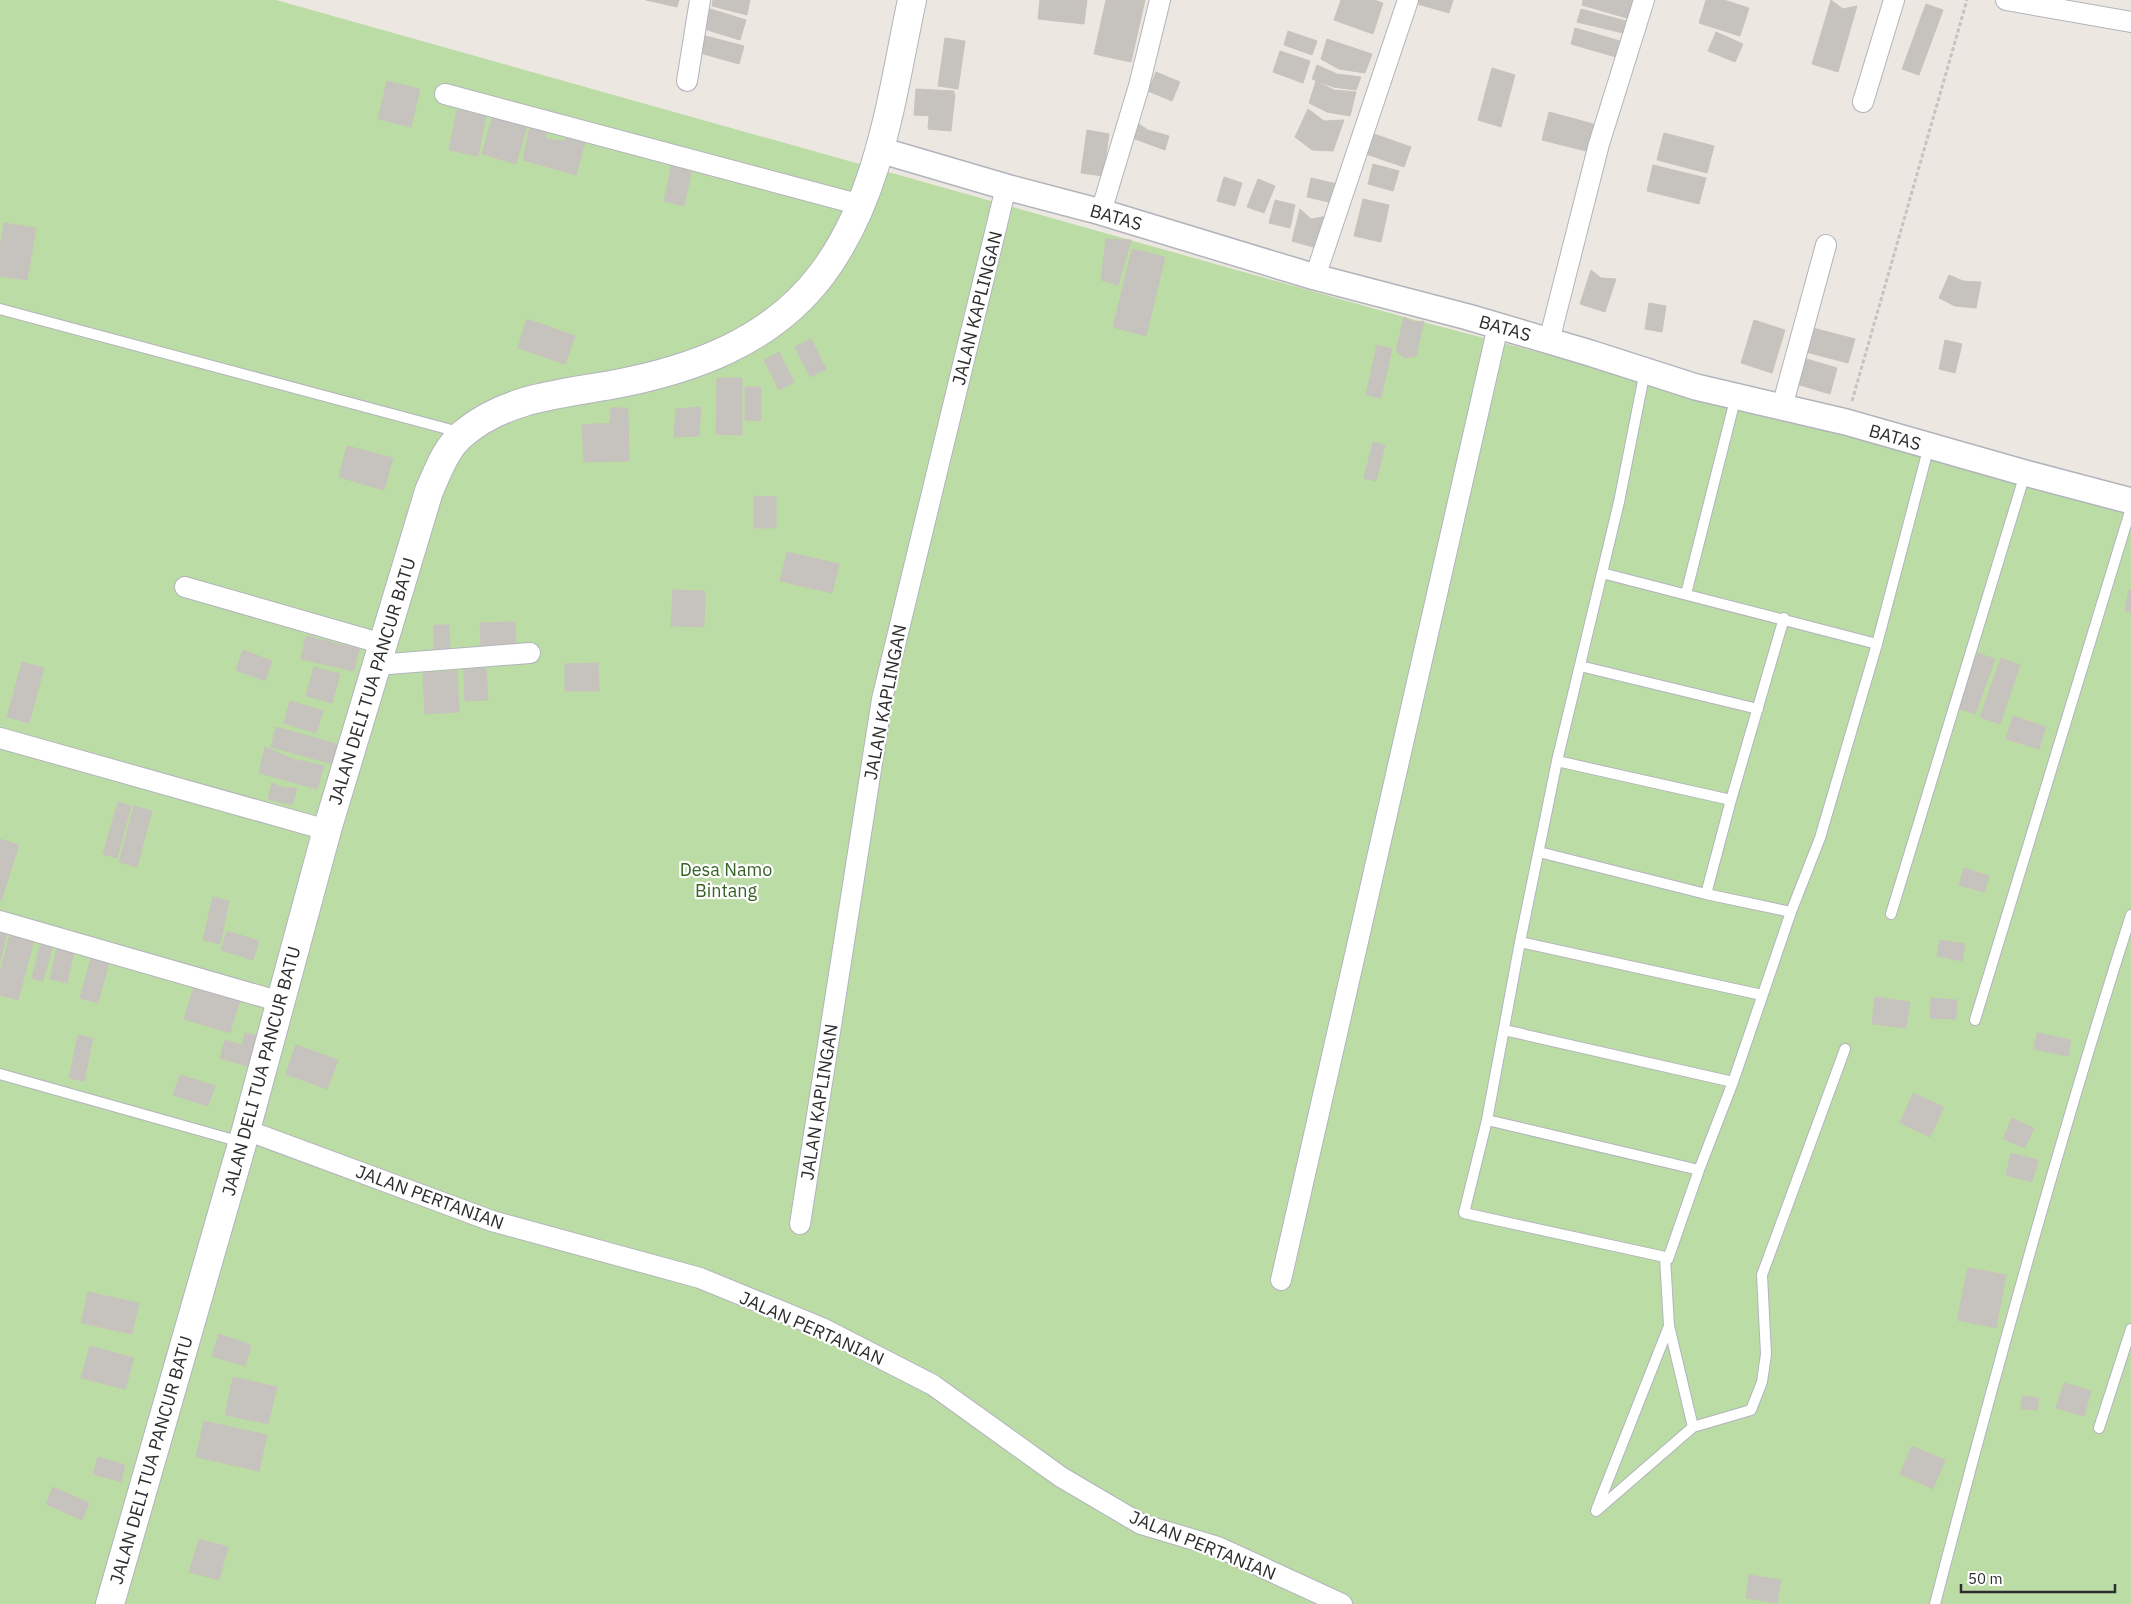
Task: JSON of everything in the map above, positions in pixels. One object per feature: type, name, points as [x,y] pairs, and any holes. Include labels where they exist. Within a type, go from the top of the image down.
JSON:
[{"type":"main road","name":"JALAN DELI TUA PANCUR BATU","points":[[110,1604],[244,1136],[327,830],[429,491],[446,454],[463,433],[491,415],[523,402],[555,393],[651,376],[700,362],[736,345],[787,313],[823,272],[861,205],[880,150],[912,0]]},
{"type":"street","points":[[687,81],[700,0]]},
{"type":"street","points":[[1101,212],[1138,86],[1160,0]]},
{"type":"street","points":[[1315,277],[1408,0]]},
{"type":"street","points":[[1549,341],[1599,144],[1644,0]]},
{"type":"street","points":[[1863,102],[1894,0]]},
{"type":"street","points":[[2006,0],[2131,22]]},
{"type":"street","points":[[445,94],[861,205]]},
{"type":"street","name":"BATAS","points":[[880,150],[1006,187],[1101,212],[1315,277],[1498,326],[1696,387],[1846,422],[2025,473],[2131,500]]},
{"type":"street","name":"JALAN KAPLINGAN","points":[[800,1224],[882,699],[1006,187]]},
{"type":"street","points":[[1782,407],[1826,245]]},
{"type":"street","points":[[1281,1280],[1498,326]]},
{"type":"street","points":[[185,587],[380,655],[530,652]]},
{"type":"street","points":[[0,738],[327,830]]},
{"type":"street","points":[[0,920],[281,1002]]},
{"type":"street","name":"JALAN PERTANIAN","points":[[244,1136],[492,1221],[700,1278],[822,1328],[933,1384],[1061,1477],[1141,1524],[1218,1547],[1342,1604]]},
{"type":"lane","points":[[0,309],[463,433]]},
{"type":"lane","points":[[1645,371],[1619,502],[1557,761],[1520,942],[1487,1120],[1464,1213],[1668,1259],[1699,1170],[1734,1082],[1791,912],[1820,838],[1877,644],[1929,446]]},
{"type":"lane","points":[[1686,594],[1736,396]]},
{"type":"lane","points":[[1891,914],[2025,473]]},
{"type":"lane","points":[[1975,1020],[2131,508]]},
{"type":"lane","points":[[1602,573],[1784,618],[1877,644]]},
{"type":"lane","points":[[1706,894],[1731,800],[1784,618]]},
{"type":"lane","points":[[1580,666],[1758,709]]},
{"type":"lane","points":[[1557,761],[1731,800]]},
{"type":"lane","points":[[1539,852],[1706,894],[1791,912]]},
{"type":"lane","points":[[1935,1604],[1983,1419],[2041,1213],[2131,915]]},
{"type":"lane","points":[[1520,942],[1762,995]]},
{"type":"lane","points":[[1504,1030],[1734,1082]]},
{"type":"lane","points":[[1669,1326],[1596,1511],[1693,1428],[1751,1410],[1762,1382],[1766,1354],[1762,1276],[1845,1049]]},
{"type":"lane","points":[[0,1074],[244,1136]]},
{"type":"lane","points":[[1487,1120],[1699,1170]]},
{"type":"lane","points":[[1665,1257],[1669,1326],[1693,1428]]},
{"type":"lane","points":[[2099,1428],[2131,1329]]},
{"type":"path","points":[[1846,422],[1967,0]]},
{"type":"green space","name":"Desa Namo Bintang","points":[[0,0],[276,0],[1404,317],[2131,508],[2131,1604],[0,1604]]},
{"type":"building","points":[[646,0],[679,0],[677,7]]},
{"type":"building","points":[[713,0],[750,0],[747,15],[712,6]]},
{"type":"building","points":[[1040,0],[1087,0],[1084,24],[1038,19]]},
{"type":"building","points":[[1106,0],[1145,0],[1131,62],[1094,54]]},
{"type":"building","points":[[1341,0],[1374,0],[1383,3],[1373,34],[1334,20]]},
{"type":"building","points":[[1415,0],[1453,0],[1449,13],[1414,3]]},
{"type":"building","points":[[1583,0],[1635,0],[1630,19],[1582,5]]},
{"type":"building","points":[[1706,0],[1724,0],[1749,8],[1740,36],[1699,23]]},
{"type":"building","points":[[1831,0],[1843,9],[1857,6],[1838,72],[1812,64]]},
{"type":"building","points":[[1926,4],[1943,10],[1919,75],[1902,69]]},
{"type":"building","points":[[707,8],[746,20],[740,40],[701,28]]},
{"type":"building","points":[[1581,9],[1626,21],[1623,33],[1577,22]]},
{"type":"building","points":[[1575,28],[1620,41],[1616,57],[1571,44]]},
{"type":"building","points":[[1288,31],[1317,41],[1312,55],[1284,45]]},
{"type":"building","points":[[1716,32],[1743,44],[1735,62],[1708,51]]},
{"type":"building","points":[[698,34],[744,46],[739,64],[693,51]]},
{"type":"building","points":[[945,38],[965,41],[958,89],[938,86]]},
{"type":"building","points":[[1327,39],[1372,54],[1365,73],[1339,69],[1321,59]]},
{"type":"building","points":[[1280,51],[1310,61],[1303,83],[1273,72]]},
{"type":"building","points":[[1317,65],[1337,74],[1361,77],[1356,90],[1333,87],[1312,79]]},
{"type":"building","points":[[1492,68],[1515,75],[1501,127],[1478,120]]},
{"type":"building","points":[[1156,72],[1180,82],[1172,101],[1148,91]]},
{"type":"building","points":[[387,81],[420,89],[411,127],[378,119]]},
{"type":"building","points":[[1316,81],[1334,90],[1356,92],[1350,116],[1327,112],[1309,103]]},
{"type":"building","points":[[916,89],[954,91],[952,117],[914,115]]},
{"type":"building","points":[[931,91],[955,94],[951,131],[928,129]]},
{"type":"building","points":[[1308,109],[1324,121],[1344,120],[1333,151],[1312,150],[1295,137]]},
{"type":"building","points":[[457,110],[486,116],[478,156],[449,150]]},
{"type":"building","points":[[1549,112],[1597,125],[1590,152],[1542,140]]},
{"type":"building","points":[[493,116],[527,126],[516,164],[482,154]]},
{"type":"building","points":[[1131,119],[1148,130],[1169,136],[1165,150],[1124,135]]},
{"type":"building","points":[[530,126],[546,128],[546,139],[564,141],[568,136],[585,141],[576,175],[523,160]]},
{"type":"building","points":[[1087,130],[1109,134],[1103,176],[1081,173]]},
{"type":"building","points":[[1371,133],[1411,147],[1404,167],[1363,153]]},
{"type":"building","points":[[1664,133],[1714,146],[1707,173],[1657,160]]},
{"type":"building","points":[[672,163],[692,168],[684,206],[664,201]]},
{"type":"building","points":[[1373,164],[1399,171],[1393,191],[1368,184]]},
{"type":"building","points":[[1653,165],[1706,178],[1699,204],[1647,191]]},
{"type":"building","points":[[1224,177],[1242,183],[1235,206],[1217,201]]},
{"type":"building","points":[[1311,178],[1337,184],[1333,203],[1307,197]]},
{"type":"building","points":[[1258,179],[1275,186],[1264,213],[1247,207]]},
{"type":"building","points":[[1363,199],[1389,205],[1381,242],[1354,236]]},
{"type":"building","points":[[1275,200],[1295,205],[1290,228],[1269,223]]},
{"type":"building","points":[[1300,209],[1311,219],[1328,216],[1320,249],[1292,241]]},
{"type":"building","points":[[4,223],[36,228],[27,280],[0,276],[0,248]]},
{"type":"building","points":[[1106,239],[1131,240],[1118,285],[1101,280]]},
{"type":"building","points":[[1132,249],[1165,257],[1146,336],[1113,327]]},
{"type":"building","points":[[1591,270],[1601,278],[1616,279],[1605,312],[1580,304]]},
{"type":"building","points":[[1949,275],[1963,281],[1981,282],[1976,308],[1955,306],[1939,298]]},
{"type":"building","points":[[1649,303],[1666,306],[1662,332],[1645,329]]},
{"type":"building","points":[[1404,317],[1414,322],[1424,321],[1416,356],[1405,358],[1396,351]]},
{"type":"building","points":[[527,319],[575,336],[565,364],[518,348]]},
{"type":"building","points":[[1754,320],[1785,330],[1772,373],[1741,363]]},
{"type":"building","points":[[1813,328],[1855,339],[1848,363],[1806,352]]},
{"type":"building","points":[[811,339],[826,369],[810,377],[795,347]]},
{"type":"building","points":[[1945,340],[1962,344],[1955,373],[1939,369]]},
{"type":"building","points":[[1377,345],[1392,349],[1381,398],[1366,395]]},
{"type":"building","points":[[779,352],[794,382],[779,390],[764,360]]},
{"type":"building","points":[[1800,357],[1837,368],[1830,394],[1793,383]]},
{"type":"building","points":[[717,378],[742,378],[742,435],[716,434]]},
{"type":"building","points":[[745,387],[761,387],[761,421],[745,420]]},
{"type":"building","points":[[701,407],[699,436],[674,437],[676,409]]},
{"type":"building","points":[[611,408],[628,408],[629,461],[584,462],[582,425],[610,423]]},
{"type":"building","points":[[1373,442],[1385,445],[1376,481],[1364,478]]},
{"type":"building","points":[[347,446],[393,458],[384,490],[339,477]]},
{"type":"building","points":[[754,496],[776,497],[776,528],[754,528]]},
{"type":"building","points":[[787,552],[839,564],[832,593],[780,581]]},
{"type":"building","points":[[673,590],[705,591],[704,627],[671,626]]},
{"type":"building","points":[[2129,590],[2131,591],[2131,612],[2125,611]]},
{"type":"building","points":[[515,622],[516,643],[481,646],[480,623]]},
{"type":"building","points":[[434,625],[449,625],[450,655],[434,656]]},
{"type":"building","points":[[306,636],[359,649],[354,671],[301,659]]},
{"type":"building","points":[[243,650],[272,661],[265,681],[236,670]]},
{"type":"building","points":[[1978,653],[1995,659],[1975,714],[1958,708]]},
{"type":"building","points":[[2001,658],[2020,665],[2000,724],[1980,717]]},
{"type":"building","points":[[22,662],[44,668],[29,723],[7,717]]},
{"type":"building","points":[[598,663],[599,691],[565,691],[565,664]]},
{"type":"building","points":[[314,667],[340,674],[332,703],[306,696]]},
{"type":"building","points":[[486,668],[488,700],[465,701],[464,670]]},
{"type":"building","points":[[457,671],[459,712],[425,714],[423,673]]},
{"type":"building","points":[[290,701],[323,711],[316,733],[284,723]]},
{"type":"building","points":[[2013,716],[2046,727],[2039,749],[2006,739]]},
{"type":"building","points":[[276,727],[340,745],[333,764],[271,747]]},
{"type":"building","points":[[265,747],[292,759],[324,766],[317,789],[259,773]]},
{"type":"building","points":[[272,783],[284,788],[297,788],[292,805],[268,799]]},
{"type":"building","points":[[118,802],[131,806],[117,858],[103,854]]},
{"type":"building","points":[[134,806],[152,811],[137,867],[119,862]]},
{"type":"building","points":[[0,839],[19,845],[1,901],[0,901]]},
{"type":"building","points":[[1964,868],[1989,876],[1984,892],[1959,885]]},
{"type":"building","points":[[213,897],[229,901],[220,944],[203,940]]},
{"type":"building","points":[[227,931],[259,941],[253,960],[221,950]]},
{"type":"building","points":[[0,933],[7,933],[0,961]]},
{"type":"building","points":[[10,934],[34,940],[18,1000],[0,995],[0,973]]},
{"type":"building","points":[[42,938],[54,941],[43,981],[32,978]]},
{"type":"building","points":[[1940,940],[1965,944],[1962,961],[1937,956]]},
{"type":"building","points":[[58,943],[75,947],[67,983],[50,979]]},
{"type":"building","points":[[93,951],[111,955],[98,1003],[80,998]]},
{"type":"building","points":[[194,987],[240,1000],[230,1033],[184,1019]]},
{"type":"building","points":[[1875,997],[1910,1002],[1906,1028],[1872,1024]]},
{"type":"building","points":[[1931,998],[1957,1000],[1956,1019],[1930,1018]]},
{"type":"building","points":[[245,1033],[258,1036],[251,1067],[220,1058],[225,1040],[242,1045]]},
{"type":"building","points":[[2037,1033],[2071,1040],[2068,1056],[2034,1049]]},
{"type":"building","points":[[78,1035],[93,1038],[84,1081],[69,1078]]},
{"type":"building","points":[[296,1045],[338,1060],[327,1089],[286,1074]]},
{"type":"building","points":[[180,1075],[215,1086],[208,1106],[173,1095]]},
{"type":"building","points":[[1913,1093],[1944,1107],[1930,1137],[1900,1123]]},
{"type":"building","points":[[2012,1118],[2034,1128],[2025,1148],[2003,1139]]},
{"type":"building","points":[[2011,1153],[2038,1160],[2032,1182],[2006,1175]]},
{"type":"building","points":[[1968,1268],[2006,1275],[1996,1328],[1957,1320]]},
{"type":"building","points":[[88,1292],[139,1303],[132,1334],[81,1323]]},
{"type":"building","points":[[219,1334],[251,1345],[245,1366],[212,1356]]},
{"type":"building","points":[[90,1346],[134,1358],[125,1389],[81,1378]]},
{"type":"building","points":[[233,1377],[277,1387],[268,1424],[225,1415]]},
{"type":"building","points":[[2064,1383],[2091,1391],[2084,1416],[2056,1408]]},
{"type":"building","points":[[2022,1396],[2039,1398],[2037,1410],[2021,1409]]},
{"type":"building","points":[[204,1421],[267,1435],[259,1471],[196,1457]]},
{"type":"building","points":[[1912,1446],[1945,1460],[1933,1489],[1900,1474]]},
{"type":"building","points":[[98,1457],[125,1465],[121,1482],[93,1474]]},
{"type":"building","points":[[53,1487],[89,1503],[82,1520],[46,1504]]},
{"type":"building","points":[[199,1539],[228,1547],[219,1580],[189,1572]]},
{"type":"building","points":[[1749,1575],[1781,1580],[1777,1603],[1746,1598]]}]
